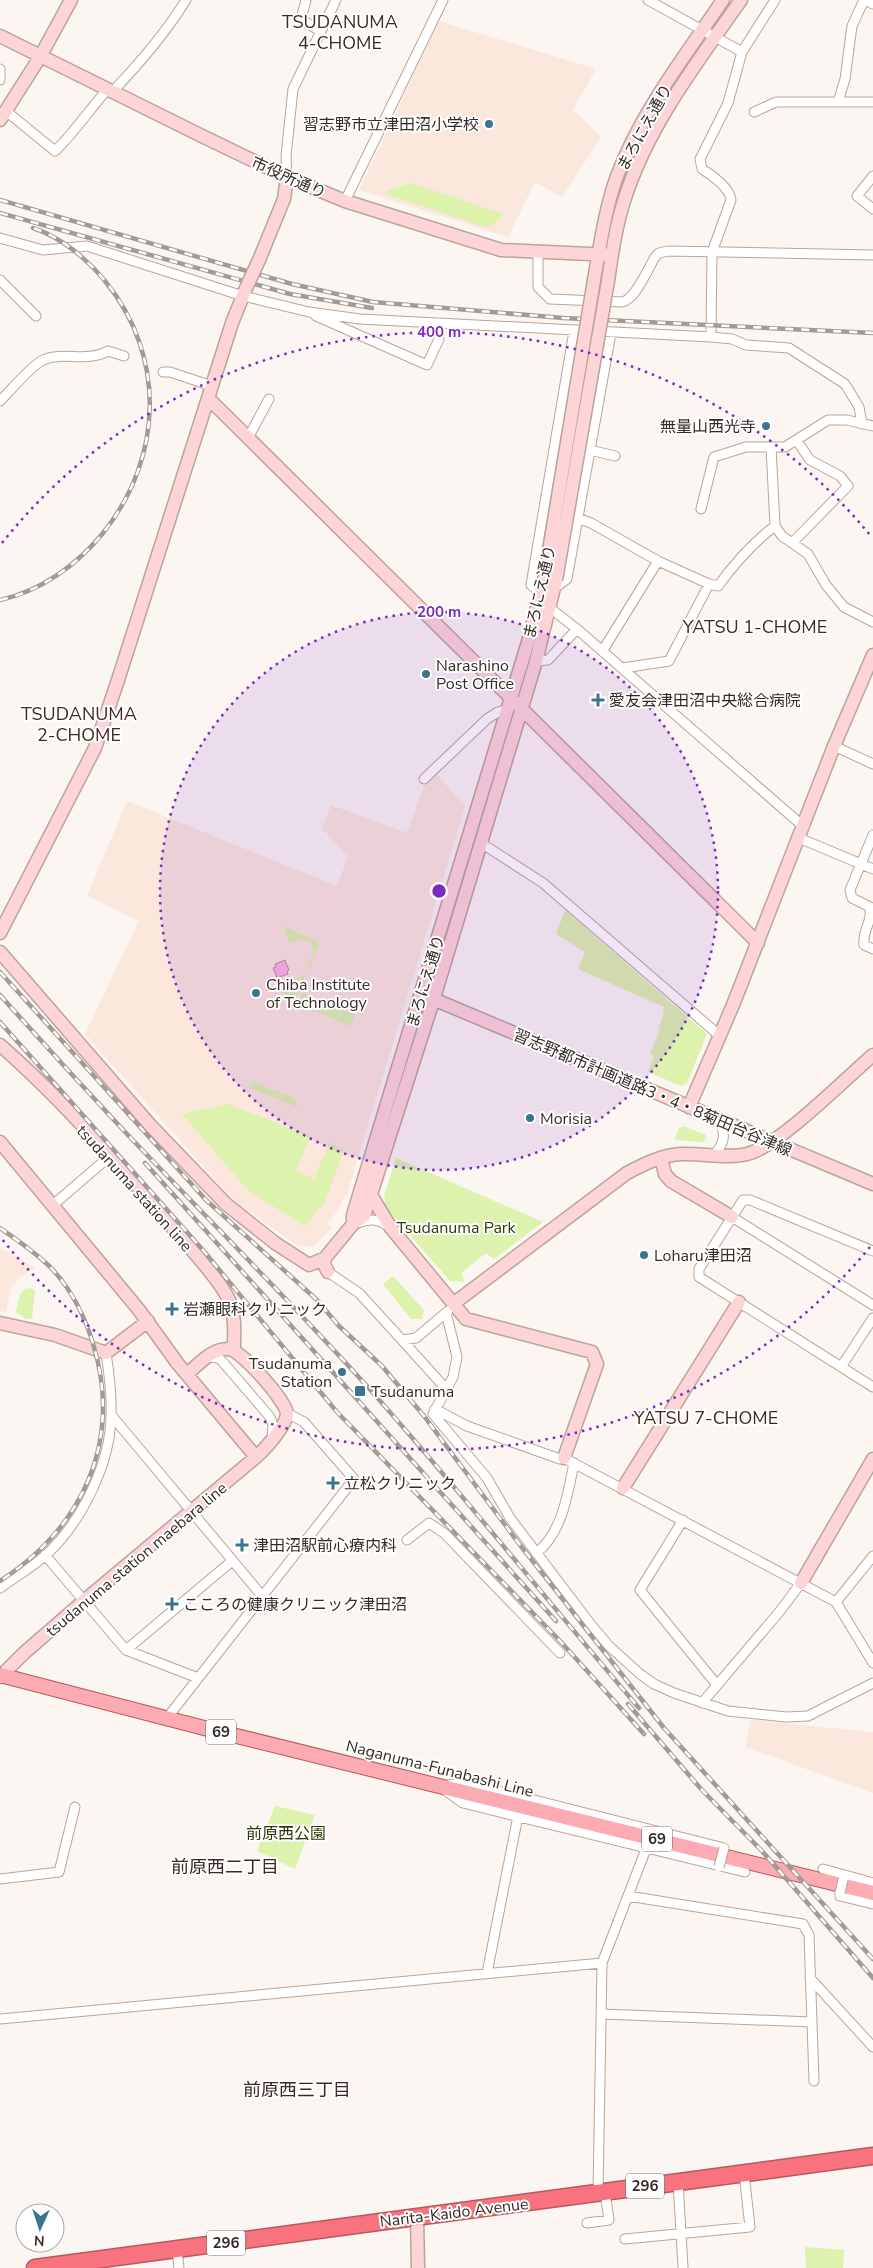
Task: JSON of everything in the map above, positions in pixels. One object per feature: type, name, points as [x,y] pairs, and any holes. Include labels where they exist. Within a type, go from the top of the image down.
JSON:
[{"type":"highway","name":"Narita-Kaido Avenue","points":[[35,2268],[88,2264],[177,2249],[873,2156]]},
{"type":"main road","name":"Naganuma-Funabashi Line","points":[[1,1676],[873,1893]]},
{"type":"street","points":[[71,0],[40,57],[3,115],[54,151],[65,141],[84,116],[162,37],[186,0]]},
{"type":"street","points":[[306,0],[301,18],[320,31]]},
{"type":"street","points":[[0,933],[95,748],[232,323],[284,199],[287,177],[286,156],[294,89],[336,0]]},
{"type":"street","points":[[345,201],[443,0]]},
{"type":"street","points":[[648,0],[742,52]]},
{"type":"street","name":"まろにえ通り","points":[[353,1224],[353,1215],[360,1192],[481,843],[513,706],[536,661],[550,608],[549,585],[594,280],[598,254],[616,178],[632,142],[651,108],[723,0]]},
{"type":"street","name":"まろにえ通り","points":[[325,1258],[353,1224],[364,1216],[371,1195],[549,585],[620,214],[634,174],[666,113],[741,0]]},
{"type":"street","points":[[711,338],[712,252],[731,200],[730,194],[702,169],[700,159],[728,103],[742,52],[775,0]]},
{"type":"street","points":[[838,102],[845,79],[852,26],[865,0],[873,4]]},
{"type":"street","name":"市役所通り","points":[[0,36],[287,177],[345,201],[501,250],[612,255]]},
{"type":"street","points":[[0,69],[0,80]]},
{"type":"street","points":[[754,112],[776,102],[873,102]]},
{"type":"street","points":[[873,176],[857,196],[873,209]]},
{"type":"street","points":[[0,238],[44,250],[87,246],[245,292],[309,312],[427,365],[439,339]]},
{"type":"street","points":[[538,252],[538,287],[550,299],[622,302],[627,301],[633,295],[659,253],[668,251],[872,254]]},
{"type":"street","points":[[0,280],[36,316]]},
{"type":"street","points":[[309,312],[360,319],[711,338],[732,340],[746,345],[788,348],[845,384],[855,398],[862,424]]},
{"type":"street","points":[[574,331],[531,585],[549,585],[567,579],[611,333]]},
{"type":"street","points":[[0,401],[41,360],[56,357],[98,357],[108,351],[124,356]]},
{"type":"street","points":[[163,372],[170,372],[210,392],[248,438],[513,706],[758,943]]},
{"type":"street","points":[[248,438],[269,399]]},
{"type":"street","points":[[701,509],[714,457],[746,447],[785,447],[828,420],[847,420],[873,426]]},
{"type":"street","points":[[792,543],[848,486],[840,476],[810,460],[797,441]]},
{"type":"street","points":[[771,447],[775,526],[782,536],[808,554],[826,586],[844,607],[873,622]]},
{"type":"street","points":[[590,450],[615,456]]},
{"type":"street","points":[[578,518],[591,523],[658,561],[709,584],[718,586],[740,558],[760,537],[775,526]]},
{"type":"street","points":[[603,650],[658,561]]},
{"type":"street","points":[[623,668],[670,661],[709,584]]},
{"type":"street","points":[[550,608],[603,650],[802,833],[873,868]]},
{"type":"street","points":[[536,661],[548,660],[577,629]]},
{"type":"street","points":[[689,1107],[758,943],[834,746],[873,655]]},
{"type":"street","points":[[424,779],[487,719],[513,706]]},
{"type":"street","points":[[834,746],[873,764]]},
{"type":"street","points":[[873,835],[850,890],[852,898],[870,907],[872,914],[863,938],[864,945],[873,949]]},
{"type":"street","points":[[481,843],[543,883],[720,1036]]},
{"type":"street","points":[[0,952],[150,1125],[226,1204],[275,1243],[309,1265],[359,1293],[447,1390]]},
{"type":"street","name":"習志野都市計画道路3・4・8菊田台谷津線","points":[[428,996],[873,1184]]},
{"type":"street","name":"tsudanuma station line","points":[[2,1051],[110,1156],[162,1215],[225,1292],[232,1310],[234,1350]]},
{"type":"street","points":[[402,1340],[416,1338],[450,1309],[627,1172],[661,1158],[680,1154],[747,1154],[783,1134],[873,1055]]},
{"type":"street","points":[[714,1155],[722,1146],[724,1137],[719,1119]]},
{"type":"street","points":[[0,1142],[148,1321],[187,1374],[256,1457]]},
{"type":"street","points":[[53,1205],[110,1156]]},
{"type":"street","points":[[661,1158],[666,1174],[671,1181],[873,1305]]},
{"type":"street","points":[[371,1195],[391,1228],[450,1309],[466,1319],[592,1352],[597,1364],[569,1461],[565,1502],[554,1533],[544,1547],[536,1554]]},
{"type":"street","points":[[873,1251],[750,1200],[743,1200],[698,1269],[699,1277],[873,1387]]},
{"type":"street","points":[[353,1224],[366,1220],[380,1221],[391,1228]]},
{"type":"street","points":[[309,1265],[325,1258]]},
{"type":"street","points":[[325,1258],[324,1264],[328,1272],[347,1286]]},
{"type":"street","points":[[623,1488],[739,1302]]},
{"type":"street","points":[[450,1309],[457,1357],[454,1378],[433,1414],[487,1478],[510,1518],[592,1626],[609,1646],[640,1674],[654,1684],[702,1703],[758,1715],[808,1716],[873,1682]]},
{"type":"street","points":[[841,1367],[873,1318]]},
{"type":"street","points":[[106,1353],[148,1321]]},
{"type":"street","points":[[0,1323],[54,1335],[106,1353]]},
{"type":"street","points":[[167,1718],[354,1479],[304,1422],[287,1413],[281,1401],[248,1362],[234,1350],[219,1351],[207,1357],[187,1374]]},
{"type":"street","points":[[0,1588],[45,1555],[69,1530],[83,1509],[102,1464],[112,1416],[106,1353]]},
{"type":"street","points":[[207,1357],[213,1357],[222,1361],[270,1417],[273,1426],[272,1442]]},
{"type":"street","points":[[435,1409],[467,1426],[569,1461],[836,1602],[873,1663]]},
{"type":"street","points":[[272,1442],[287,1413]]},
{"type":"street","points":[[112,1416],[263,1597]]},
{"type":"street","name":"tsudanuma station maebara line","points":[[1,1676],[24,1653],[85,1600],[193,1512],[272,1442]]},
{"type":"street","points":[[702,1703],[801,1583],[873,1460]]},
{"type":"street","points":[[683,1520],[640,1590],[717,1686]]},
{"type":"street","points":[[407,1540],[429,1523],[444,1533],[560,1653]]},
{"type":"street","points":[[45,1555],[126,1650],[198,1678]]},
{"type":"street","points":[[836,1602],[873,1556]]},
{"type":"street","points":[[126,1650],[232,1561]]},
{"type":"street","points":[[441,1787],[463,1783],[474,1785],[724,1848],[719,1867]]},
{"type":"street","points":[[441,1787],[463,1803],[745,1872]]},
{"type":"street","points":[[0,1879],[58,1872],[75,1807]]},
{"type":"street","points":[[487,1973],[518,1816]]},
{"type":"street","points":[[587,2223],[609,2220],[601,2192],[602,1963],[646,1849]]},
{"type":"street","points":[[823,1869],[844,1878],[873,1883]]},
{"type":"street","points":[[844,1878],[840,1896],[873,1904]]},
{"type":"street","points":[[628,1896],[803,1924],[809,1935],[814,2081]]},
{"type":"street","points":[[0,2019],[602,1963]]},
{"type":"street","points":[[810,1978],[873,2047]]},
{"type":"street","points":[[601,2014],[812,2022]]},
{"type":"street","points":[[625,2239],[750,2227],[744,2173]]},
{"type":"street","points":[[678,2181],[683,2268]]},
{"type":"street","points":[[417,2216],[418,2268]]},
{"type":"street","points":[[177,2249],[179,2268]]},
{"type":"shaded area","name":"習志野市立津田沼小学校","points":[[439,21],[596,69],[573,110],[601,137],[562,197],[535,182],[508,237],[359,190]]},
{"type":"shaded area","name":"Chiba Institute of Technology","points":[[437,774],[465,807],[346,1197],[344,1197],[337,1212],[327,1223],[332,1228],[312,1247],[297,1245],[234,1201],[85,1034],[139,921],[87,896],[127,801],[337,886],[348,857],[322,828],[331,805],[407,833],[424,786]]},
{"type":"shaded area","points":[[285,960],[289,970],[287,971],[288,974],[277,978],[273,968],[276,967],[275,964]]},
{"type":"shaded area","points":[[0,1248],[35,1268],[21,1277],[11,1288],[6,1312],[0,1311]]},
{"type":"shaded area","points":[[751,1720],[873,1732],[873,1793],[745,1747]]},
{"type":"green space","points":[[411,183],[503,214],[496,223],[485,227],[385,194],[386,191]]},
{"type":"green space","points":[[565,910],[707,1034],[687,1083],[681,1086],[648,1072],[654,1056],[650,1054],[660,1030],[658,1028],[663,1017],[664,1007],[578,969],[585,952],[556,934]]},
{"type":"green space","points":[[283,926],[317,941],[319,946],[309,969],[307,963],[313,953],[310,942],[300,939],[290,943]]},
{"type":"green space","points":[[306,974],[294,1001],[285,997],[281,985]]},
{"type":"green space","points":[[302,993],[355,1015],[350,1026],[303,1006]]},
{"type":"green space","points":[[253,1082],[295,1098],[297,1107],[248,1087]]},
{"type":"green space","points":[[228,1104],[310,1136],[296,1171],[314,1179],[329,1143],[344,1149],[325,1202],[304,1226],[248,1190],[182,1114]]},
{"type":"green space","points":[[683,1126],[706,1135],[706,1138],[703,1142],[676,1140],[679,1128]]},
{"type":"green space","name":"Tsudanuma Park","points":[[396,1158],[543,1222],[494,1259],[486,1253],[461,1273],[465,1282],[450,1281],[386,1208],[384,1196]]},
{"type":"green space","points":[[393,1276],[424,1310],[422,1319],[411,1319],[383,1284]]},
{"type":"green space","points":[[31,1288],[35,1290],[32,1319],[26,1319],[16,1312],[19,1297],[24,1289]]},
{"type":"green space","name":"前原西公園","points":[[275,1806],[315,1815],[295,1869],[257,1851]]},
{"type":"green space","points":[[805,2247],[844,2250],[843,2268],[806,2268]]},
{"type":"railway","points":[[0,200],[292,284],[373,302],[563,318],[873,333]]},
{"type":"railway","points":[[0,213],[290,294],[372,308]]},
{"type":"railway","points":[[0,600],[30,590],[57,575],[82,556],[103,533],[123,504],[137,473],[146,440],[150,407],[147,374],[139,342],[125,311],[105,281],[82,257],[54,237],[33,228]]},
{"type":"railway","points":[[0,972],[206,1200],[316,1299],[339,1326],[382,1366],[424,1416],[520,1545],[664,1728],[873,1959]]},
{"type":"railway","points":[[0,995],[127,1134],[366,1385],[639,1708]]},
{"type":"railway","points":[[0,1022],[202,1249],[337,1412],[561,1642],[644,1734]]},
{"type":"railway","points":[[145,1163],[556,1621]]},
{"type":"railway","points":[[0,1228],[47,1264],[67,1287],[78,1306],[94,1347],[101,1382],[103,1417],[98,1449],[88,1480],[73,1509],[53,1536],[29,1560],[0,1581]]},
{"type":"railway","points":[[628,1704],[701,1789],[762,1851],[873,1978]]},
{"type":"place","name":"習志野市立津田沼小学校","points":[[489,124]]},
{"type":"place","name":"無量山西光寺","points":[[766,426]]},
{"type":"place","name":"Narashino Post Office","points":[[426,674]]},
{"type":"place","name":"愛友会津田沼中央総合病院","points":[[598,700]]},
{"type":"place","name":"Chiba Institute of Technology","points":[[256,993]]},
{"type":"place","name":"Morisia","points":[[530,1118]]},
{"type":"place","name":"Loharu津田沼","points":[[644,1255]]},
{"type":"place","name":"岩瀬眼科クリニック","points":[[172,1309]]},
{"type":"place","name":"Tsudanuma Station","points":[[342,1372]]},
{"type":"place","name":"Tsudanuma","points":[[360,1391]]},
{"type":"place","name":"立松クリニック","points":[[333,1483]]},
{"type":"place","name":"津田沼駅前心療内科","points":[[242,1545]]},
{"type":"place","name":"こころの健康クリニック津田沼","points":[[172,1604]]},
{"type":"district","name":"TSUDANUMA 4-CHOME","points":[[340,32]]},
{"type":"district","name":"YATSU 1-CHOME","points":[[755,627]]},
{"type":"district","name":"TSUDANUMA 2-CHOME","points":[[79,724]]},
{"type":"district","name":"YATSU 7-CHOME","points":[[706,1418]]},
{"type":"district","name":"前原西二丁目","points":[[225,1867]]},
{"type":"district","name":"前原西三丁目","points":[[297,2090]]}]
